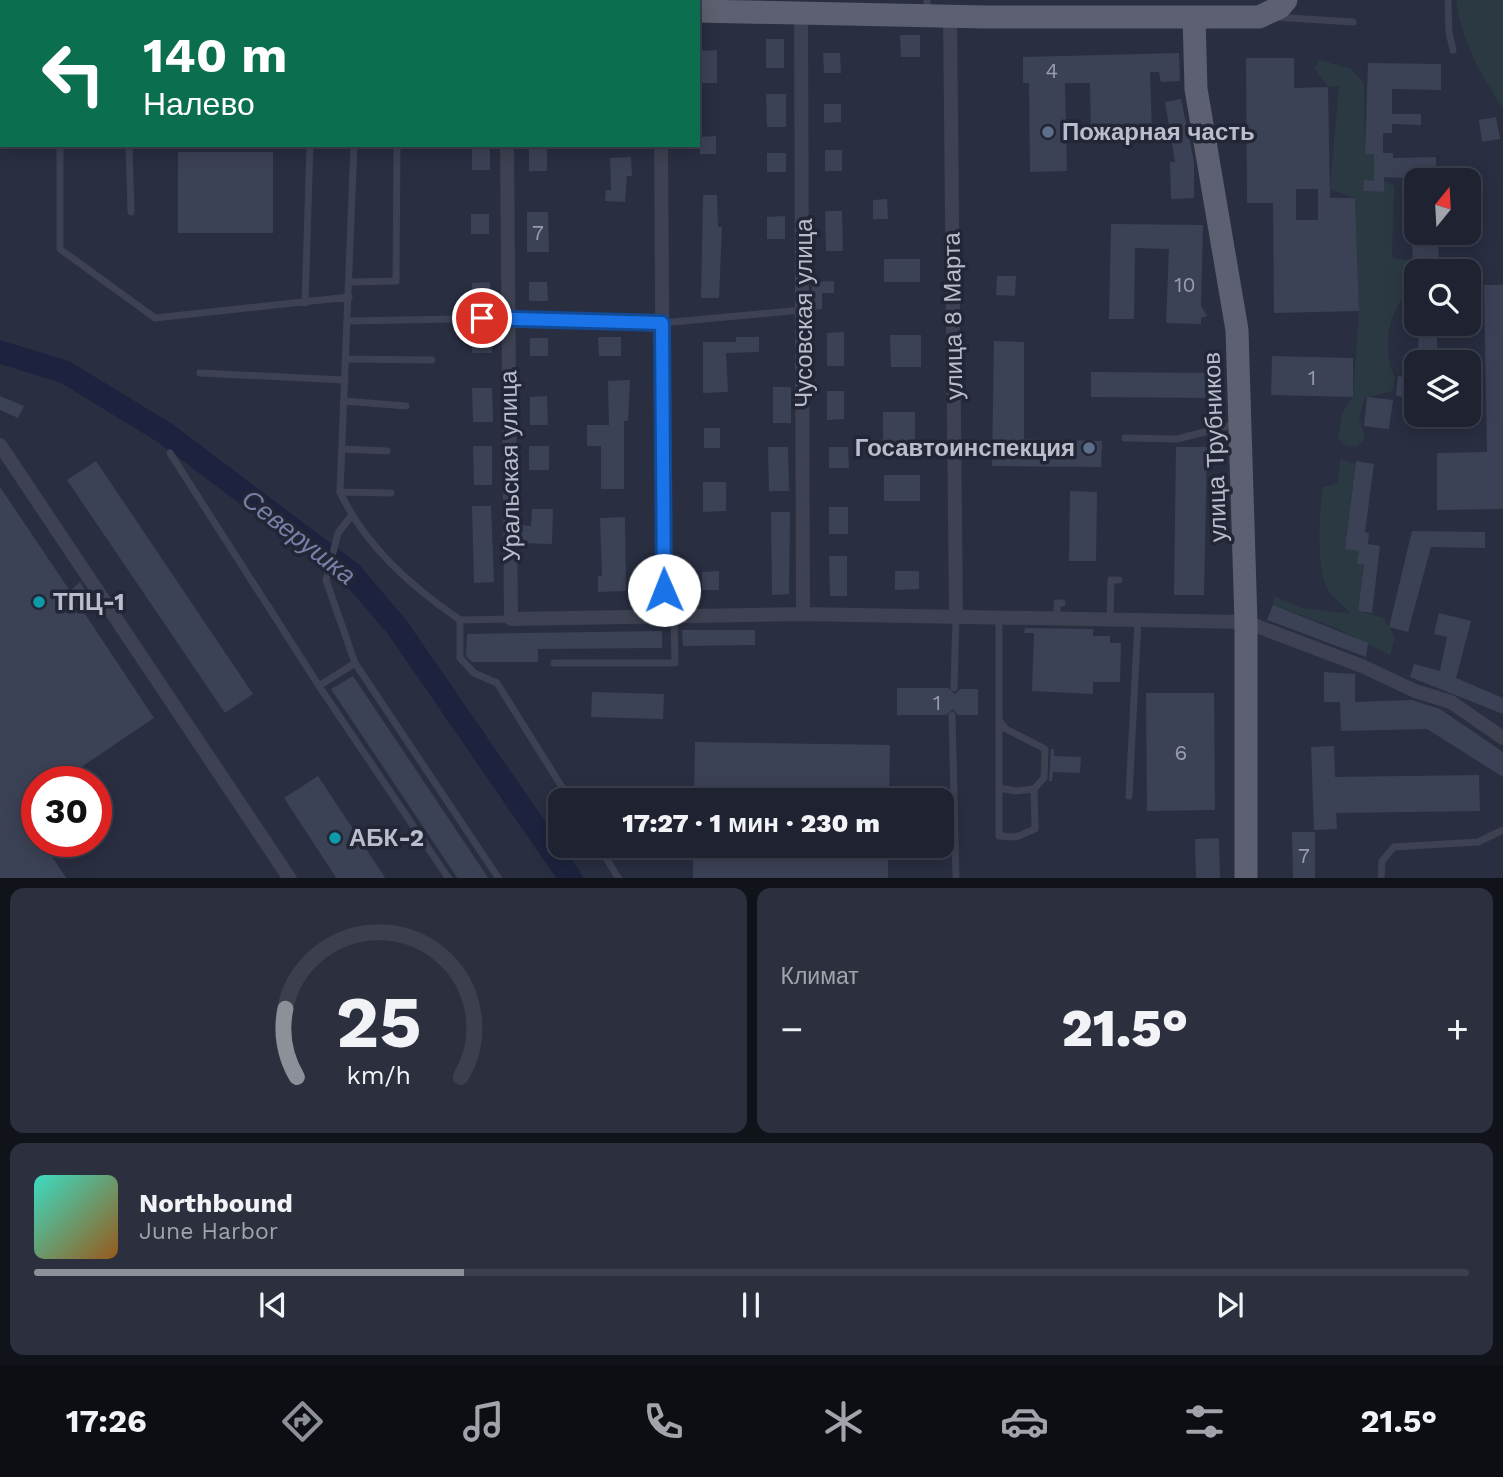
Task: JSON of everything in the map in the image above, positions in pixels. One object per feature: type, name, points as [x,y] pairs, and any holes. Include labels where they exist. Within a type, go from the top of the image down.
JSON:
[{"type":"main road","points":[[700,11],[935,10],[1259,17],[1280,7],[1286,0]]},
{"type":"main road","name":"улица Трубников","points":[[1194,17],[1196,89],[1237,330],[1246,622],[1246,878]]},
{"type":"street","name":"улица 8 Марта","points":[[935,10],[956,616]]},
{"type":"street","name":"Чусовская улица","points":[[801,12],[803,614]]},
{"type":"street","name":"Уральская улица","points":[[506,147],[511,619]]},
{"type":"street","points":[[661,147],[669,617]]},
{"type":"street","points":[[0,445],[290,878]]},
{"type":"street","points":[[511,619],[803,614],[1246,622],[1362,666],[1415,691],[1451,702],[1503,738]]},
{"type":"lane","points":[[1448,0],[1445,31],[1453,50]]},
{"type":"lane","points":[[1259,17],[1353,22]]},
{"type":"lane","points":[[60,147],[60,249],[155,318],[349,297]]},
{"type":"lane","points":[[129,147],[131,212]]},
{"type":"lane","points":[[305,303],[310,147]]},
{"type":"lane","points":[[354,147],[340,492],[351,516],[398,569],[460,620],[511,619]]},
{"type":"lane","points":[[349,282],[396,281],[397,147]]},
{"type":"lane","points":[[349,321],[509,318],[662,323],[803,310]]},
{"type":"lane","points":[[346,359],[432,360]]},
{"type":"lane","points":[[200,373],[345,380]]},
{"type":"lane","points":[[344,401],[406,406]]},
{"type":"lane","points":[[1125,438],[1177,439],[1240,423]]},
{"type":"lane","points":[[342,449],[387,451]]},
{"type":"lane","points":[[170,453],[319,686],[449,878]]},
{"type":"lane","points":[[340,492],[391,493]]},
{"type":"lane","points":[[351,516],[338,533],[326,580],[355,663],[499,878]]},
{"type":"lane","points":[[1110,619],[1111,580],[1119,580]]},
{"type":"lane","points":[[1057,618],[1057,603],[1062,603]]},
{"type":"lane","points":[[954,688],[956,616]]},
{"type":"lane","points":[[554,663],[675,663],[669,617]]},
{"type":"lane","points":[[999,617],[999,836],[1026,835],[1035,829],[1034,789]]},
{"type":"lane","points":[[460,620],[460,658],[474,673],[497,683],[563,788]]},
{"type":"lane","points":[[1129,796],[1138,620]]},
{"type":"lane","points":[[319,686],[355,663]]},
{"type":"lane","points":[[952,715],[956,878]]},
{"type":"lane","points":[[999,720],[1006,729],[1045,749],[1044,778],[1034,789],[1016,791],[999,788]]},
{"type":"lane","points":[[1381,878],[1382,861],[1394,847],[1478,842],[1503,830]]},
{"type":"lane","points":[[606,858],[619,878]]},
{"type":"shaded area","points":[[1456,0],[1503,0],[1503,108],[1473,57]]},
{"type":"shaded area","points":[[1320,60],[1351,69],[1364,84],[1365,154],[1374,154],[1374,181],[1364,180],[1363,191],[1384,192],[1384,181],[1394,186],[1392,258],[1404,260],[1404,297],[1389,330],[1388,355],[1395,378],[1392,391],[1365,398],[1359,417],[1365,438],[1357,447],[1346,446],[1338,438],[1342,414],[1353,396],[1359,311],[1355,198],[1330,189],[1339,86],[1328,87],[1314,68]]},
{"type":"shaded area","points":[[1340,459],[1355,464],[1345,548],[1359,551],[1357,564],[1364,565],[1358,611],[1384,618],[1395,637],[1390,655],[1336,628],[1273,605],[1274,596],[1303,608],[1351,614],[1328,590],[1320,554],[1323,487],[1338,483]]},
{"type":"building","points":[[900,35],[920,35],[920,57],[901,57]]},
{"type":"building","points":[[766,39],[784,39],[784,68],[766,68]]},
{"type":"building","points":[[717,50],[717,83],[700,83],[700,51]]},
{"type":"building","points":[[823,53],[840,53],[841,73],[824,73]]},
{"type":"building","points":[[1179,53],[1180,81],[1161,82],[1159,72],[1150,72],[1152,134],[1091,136],[1090,83],[1065,83],[1067,171],[1030,172],[1029,83],[1023,83],[1023,57]]},
{"type":"building","points":[[1246,58],[1294,58],[1294,88],[1328,87],[1330,198],[1355,198],[1359,311],[1274,313],[1273,203],[1247,203]],"holes":[[[1296,189],[1318,189],[1318,220],[1296,220]]]},
{"type":"building","points":[[1368,63],[1441,64],[1441,90],[1392,89],[1392,114],[1421,114],[1421,125],[1392,124],[1392,133],[1383,133],[1383,153],[1393,153],[1393,158],[1436,157],[1436,168],[1404,168],[1404,178],[1384,177],[1384,192],[1363,191],[1364,180],[1374,181],[1374,154],[1365,154]]},
{"type":"building","points":[[766,94],[786,94],[786,127],[767,127]]},
{"type":"building","points":[[1181,99],[1194,162],[1194,198],[1171,199],[1170,162],[1175,162],[1165,102]]},
{"type":"building","points":[[824,104],[841,104],[841,122],[824,123]]},
{"type":"building","points":[[1496,117],[1500,139],[1482,142],[1479,120]]},
{"type":"building","points":[[716,136],[716,154],[700,154],[700,137]]},
{"type":"building","points":[[472,148],[490,148],[490,170],[472,170]]},
{"type":"building","points":[[529,149],[547,149],[547,171],[529,171]]},
{"type":"building","points":[[825,150],[842,150],[842,171],[825,171]]},
{"type":"building","points":[[178,152],[273,152],[273,233],[178,233]]},
{"type":"building","points":[[767,153],[786,153],[786,172],[767,172]]},
{"type":"building","points":[[631,157],[632,176],[627,176],[625,202],[605,201],[606,190],[611,190],[610,158]]},
{"type":"building","points":[[703,195],[717,195],[718,227],[722,227],[719,298],[701,298]]},
{"type":"building","points":[[887,199],[888,219],[873,219],[873,200]]},
{"type":"building","points":[[825,211],[842,211],[843,251],[826,251]]},
{"type":"building","points":[[527,212],[548,212],[549,252],[527,252]]},
{"type":"building","points":[[471,214],[489,214],[489,234],[471,234]]},
{"type":"building","points":[[785,216],[785,239],[767,239],[767,217]]},
{"type":"building","points":[[1111,224],[1203,225],[1201,306],[1207,316],[1201,318],[1201,324],[1166,323],[1169,249],[1135,248],[1134,319],[1109,319]]},
{"type":"building","points":[[1412,245],[1438,245],[1439,259],[1413,259]]},
{"type":"building","points":[[884,259],[920,259],[920,282],[884,282]]},
{"type":"building","points":[[997,276],[1016,276],[1015,296],[996,295]]},
{"type":"building","points":[[834,281],[834,293],[822,293],[822,309],[812,310],[812,282]]},
{"type":"building","points":[[490,282],[491,302],[472,302],[472,283]]},
{"type":"building","points":[[529,282],[547,282],[548,301],[529,301]]},
{"type":"building","points":[[1484,285],[1503,285],[1503,509],[1437,510],[1437,453],[1487,452]]},
{"type":"building","points":[[844,332],[844,366],[827,366],[827,333]]},
{"type":"building","points":[[472,335],[491,335],[492,353],[472,353]]},
{"type":"building","points":[[890,335],[921,335],[921,367],[891,367]]},
{"type":"building","points":[[1419,336],[1437,336],[1437,350],[1418,350]]},
{"type":"building","points":[[598,337],[621,337],[621,356],[599,356]]},
{"type":"building","points":[[736,337],[759,337],[759,352],[726,353],[728,392],[703,393],[703,342],[736,342]]},
{"type":"building","points":[[530,338],[548,338],[548,356],[530,356]]},
{"type":"building","points":[[994,341],[1024,342],[1024,439],[1102,441],[1101,467],[992,466]]},
{"type":"building","points":[[1272,356],[1353,358],[1353,397],[1271,395]]},
{"type":"building","points":[[1091,372],[1216,373],[1216,398],[1091,397]]},
{"type":"building","points":[[1398,376],[1404,377],[1404,397],[1396,396]]},
{"type":"building","points":[[630,380],[628,421],[624,421],[624,489],[601,489],[601,446],[587,446],[587,425],[609,425],[608,381]]},
{"type":"building","points":[[773,387],[791,387],[791,423],[773,423]]},
{"type":"building","points":[[472,388],[492,388],[493,422],[473,422]]},
{"type":"building","points":[[827,391],[844,391],[844,419],[827,420]]},
{"type":"building","points":[[0,396],[24,406],[18,418],[0,410]]},
{"type":"building","points":[[547,396],[548,425],[530,425],[530,397]]},
{"type":"building","points":[[1367,397],[1393,400],[1389,429],[1364,426]]},
{"type":"building","points":[[883,412],[915,412],[915,449],[883,449]]},
{"type":"building","points":[[704,428],[720,428],[720,448],[704,448]]},
{"type":"building","points":[[473,446],[492,446],[492,485],[474,485]]},
{"type":"building","points":[[529,446],[549,446],[549,470],[529,470]]},
{"type":"building","points":[[768,447],[788,447],[789,491],[769,491]]},
{"type":"building","points":[[829,447],[848,447],[849,468],[829,468]]},
{"type":"building","points":[[1176,447],[1207,447],[1204,595],[1174,595]]},
{"type":"building","points":[[96,461],[253,694],[225,713],[67,480]]},
{"type":"building","points":[[1356,461],[1374,464],[1365,532],[1369,533],[1368,544],[1380,546],[1372,613],[1358,611],[1364,565],[1357,564],[1359,551],[1345,549]]},
{"type":"building","points":[[884,475],[920,475],[920,501],[884,501]]},
{"type":"building","points":[[703,482],[726,482],[726,511],[703,512]]},
{"type":"building","name":"ТПЦ-1","points":[[0,487],[70,591],[80,582],[88,594],[77,602],[154,718],[83,766],[21,766],[21,857],[52,857],[66,878],[0,878]]},
{"type":"building","points":[[1070,491],[1097,492],[1096,561],[1069,561]]},
{"type":"building","points":[[472,506],[491,506],[494,582],[474,583]]},
{"type":"building","points":[[829,507],[848,507],[848,534],[829,534]]},
{"type":"building","points":[[532,509],[553,509],[552,544],[520,543],[520,525],[531,526]]},
{"type":"building","points":[[771,512],[790,512],[789,594],[772,595]]},
{"type":"building","points":[[625,517],[626,591],[598,592],[598,576],[602,576],[600,518]]},
{"type":"building","points":[[1412,531],[1485,532],[1485,548],[1431,547],[1408,632],[1389,627]]},
{"type":"building","points":[[829,556],[847,556],[847,596],[830,596]]},
{"type":"building","points":[[719,571],[719,590],[702,590],[702,572]]},
{"type":"building","points":[[895,571],[919,571],[919,589],[895,590]]},
{"type":"building","points":[[1273,605],[1368,643],[1366,657],[1267,620]]},
{"type":"building","points":[[1439,613],[1471,621],[1456,678],[1503,698],[1503,714],[1410,677],[1414,664],[1440,671],[1447,637],[1434,634]]},
{"type":"building","points":[[1025,628],[1093,629],[1093,636],[1110,636],[1110,643],[1121,643],[1120,682],[1093,682],[1093,694],[1032,691],[1034,633],[1024,633]]},
{"type":"building","points":[[682,630],[755,630],[755,645],[683,646]]},
{"type":"building","points":[[662,631],[662,648],[538,649],[538,662],[472,662],[466,656],[467,634]]},
{"type":"building","points":[[1324,672],[1355,674],[1355,702],[1412,700],[1440,709],[1503,752],[1503,777],[1427,729],[1341,731],[1340,702],[1324,702]]},
{"type":"building","points":[[353,676],[488,878],[457,878],[331,689]]},
{"type":"building","points":[[897,688],[948,688],[955,694],[960,689],[978,689],[978,715],[958,715],[953,709],[946,715],[897,715]]},
{"type":"building","points":[[592,692],[664,694],[663,719],[591,717]]},
{"type":"building","points":[[1146,693],[1214,693],[1215,810],[1147,811]]},
{"type":"building","points":[[695,742],[890,745],[889,788],[694,788]]},
{"type":"building","points":[[1334,746],[1335,777],[1479,775],[1480,811],[1336,813],[1337,829],[1314,830],[1311,747]]},
{"type":"building","points":[[1051,749],[1054,749],[1054,756],[1081,757],[1080,773],[1053,772],[1052,781],[1049,781]]},
{"type":"building","name":"АБК-2","points":[[318,776],[385,878],[336,878],[284,798]]},
{"type":"building","points":[[1292,832],[1315,832],[1315,878],[1293,878]]},
{"type":"building","points":[[1219,838],[1220,878],[1196,878],[1195,839]]},
{"type":"building","points":[[693,858],[888,858],[888,878],[693,878]]},
{"type":"waterway","name":"Северушка","points":[[0,352],[65,372],[165,433],[351,573],[397,627],[570,878]]},
{"type":"place","name":"Пожарная часть","points":[[1048,132]]},
{"type":"place","name":"Госавтоинспекция","points":[[1089,448]]},
{"type":"place","name":"ТПЦ-1","points":[[39,602]]},
{"type":"place","name":"АБК-2","points":[[335,838]]},
{"type":"route","points":[[482,318],[662,323],[664,590]]}]
